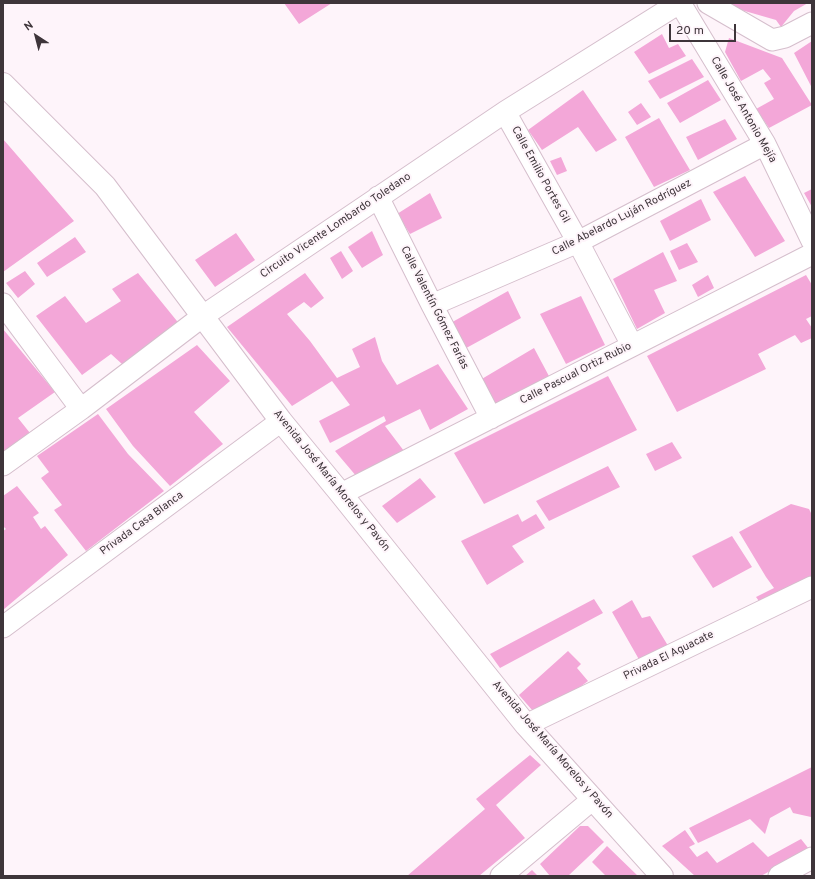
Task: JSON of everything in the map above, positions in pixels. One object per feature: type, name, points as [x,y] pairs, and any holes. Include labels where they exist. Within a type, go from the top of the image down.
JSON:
[{"type":"main road","name":"Avenida José María Morelos y Pavón","points":[[3,84],[105,186],[282,422],[526,725],[662,876]]},
{"type":"street","name":"Circuito Vicente Lombardo Toledano","points":[[3,465],[203,316],[505,112],[680,3]]},
{"type":"street","name":"Calle José Antonio Mejía","points":[[680,3],[765,144],[812,242]]},
{"type":"street","points":[[708,3],[772,40],[785,37],[812,23]]},
{"type":"street","name":"Calle Emilio Portes Gil","points":[[505,112],[578,242],[632,345]]},
{"type":"street","name":"Calle Abelardo Luján Rodríguez","points":[[432,305],[578,242],[765,144]]},
{"type":"street","name":"Calle Valentín Gómez Farías","points":[[378,197],[491,418]]},
{"type":"street","name":"Calle Pascual Ortiz Rubio","points":[[341,494],[812,254]]},
{"type":"street","points":[[3,304],[81,408]]},
{"type":"street","name":"Privada Casa Blanca","points":[[3,627],[282,422]]},
{"type":"street","name":"Privada El Aguacate","points":[[526,725],[812,587]]},
{"type":"street","points":[[501,876],[593,799]]},
{"type":"street","points":[[779,876],[812,858]]},
{"type":"building","points":[[284,3],[332,3],[299,24]]},
{"type":"building","points":[[717,3],[808,3],[794,11],[781,27],[776,20]]},
{"type":"building","points":[[662,34],[669,48],[678,44],[686,56],[649,74],[634,52]]},
{"type":"building","points":[[729,38],[782,58],[812,105],[769,128],[756,109],[774,99],[764,83],[771,79],[763,69],[741,81],[725,52]]},
{"type":"building","points":[[812,41],[812,88],[794,53]]},
{"type":"building","points":[[692,59],[704,77],[660,99],[648,81]]},
{"type":"building","points":[[708,80],[721,100],[680,123],[667,103]]},
{"type":"building","points":[[583,90],[617,140],[596,152],[578,127],[542,150],[528,130]]},
{"type":"building","points":[[641,103],[651,117],[637,125],[628,112]]},
{"type":"building","points":[[659,118],[690,170],[654,187],[625,137]]},
{"type":"building","points":[[725,119],[737,139],[698,160],[686,137]]},
{"type":"building","points":[[3,139],[74,221],[3,272]]},
{"type":"building","points":[[561,157],[567,171],[557,175],[550,161]]},
{"type":"building","points":[[745,176],[785,241],[755,257],[713,192]]},
{"type":"building","points":[[812,189],[812,207],[804,193]]},
{"type":"building","points":[[430,193],[442,218],[410,234],[397,214]]},
{"type":"building","points":[[701,199],[711,220],[670,241],[660,221]]},
{"type":"building","points":[[372,231],[383,255],[362,268],[348,247]]},
{"type":"building","points":[[236,233],[255,260],[215,287],[195,260]]},
{"type":"building","points":[[75,237],[86,252],[47,277],[37,263]]},
{"type":"building","points":[[687,243],[698,262],[679,270],[670,251]]},
{"type":"building","points":[[341,251],[353,271],[342,279],[330,258]]},
{"type":"building","points":[[663,252],[677,281],[654,290],[665,313],[637,329],[613,279]]},
{"type":"building","points":[[25,271],[35,284],[18,298],[6,283]]},
{"type":"building","points":[[138,273],[181,326],[122,364],[111,354],[82,375],[36,316],[65,296],[86,323],[121,301],[112,289]]},
{"type":"building","points":[[305,273],[324,298],[311,308],[304,302],[287,314],[310,341],[337,378],[360,367],[352,349],[375,337],[382,361],[397,385],[438,364],[468,409],[430,430],[420,409],[385,426],[404,451],[357,477],[335,451],[386,421],[384,416],[330,443],[319,421],[350,405],[332,381],[292,406],[227,327]]},
{"type":"building","points":[[708,275],[714,288],[698,297],[692,285]]},
{"type":"building","points":[[806,275],[812,285],[812,316],[806,319],[812,328],[812,338],[801,343],[795,335],[758,354],[766,369],[677,412],[647,356]]},
{"type":"building","points":[[508,291],[521,318],[459,352],[447,325]]},
{"type":"building","points":[[581,296],[605,345],[566,364],[540,314]]},
{"type":"building","points":[[3,329],[55,392],[18,418],[30,433],[3,452]]},
{"type":"building","points":[[197,345],[230,381],[194,412],[223,444],[170,486],[133,446],[106,409]]},
{"type":"building","points":[[534,348],[550,378],[492,412],[475,383]]},
{"type":"building","points":[[608,376],[637,430],[484,504],[454,453]]},
{"type":"building","points":[[98,414],[128,454],[164,491],[86,551],[54,510],[62,505],[41,478],[49,472],[37,456]]},
{"type":"building","points":[[672,442],[682,458],[655,471],[646,454]]},
{"type":"building","points":[[608,466],[620,487],[549,521],[536,501]]},
{"type":"building","points":[[420,478],[436,497],[397,523],[382,506]]},
{"type":"building","points":[[17,486],[39,513],[33,517],[41,529],[45,526],[68,555],[3,610],[3,531],[6,529],[3,526],[3,496]]},
{"type":"building","points":[[791,504],[809,509],[812,515],[812,584],[764,608],[756,597],[774,588],[739,532]]},
{"type":"building","points":[[518,514],[522,522],[536,514],[545,528],[512,546],[524,562],[487,585],[461,541]]},
{"type":"building","points":[[732,536],[752,567],[713,588],[692,556]]},
{"type":"building","points":[[594,599],[603,613],[500,668],[490,654]]},
{"type":"building","points":[[632,600],[642,618],[650,616],[670,649],[641,663],[612,612]]},
{"type":"building","points":[[568,651],[581,664],[577,668],[588,681],[539,718],[519,695]]},
{"type":"building","points":[[530,755],[541,765],[496,805],[525,838],[479,876],[407,876],[485,809],[476,799]]},
{"type":"building","points":[[812,767],[812,820],[811,817],[793,813],[790,807],[770,818],[765,834],[750,819],[698,843],[689,828]]},
{"type":"building","points":[[580,826],[588,826],[604,842],[568,876],[550,876],[540,864]]},
{"type":"building","points":[[685,830],[695,844],[689,847],[697,857],[707,851],[717,863],[753,842],[768,857],[801,839],[809,849],[761,876],[695,876],[662,846]]},
{"type":"building","points":[[607,846],[638,876],[606,876],[592,862]]},
{"type":"building","points":[[532,870],[538,876],[525,876]]}]
